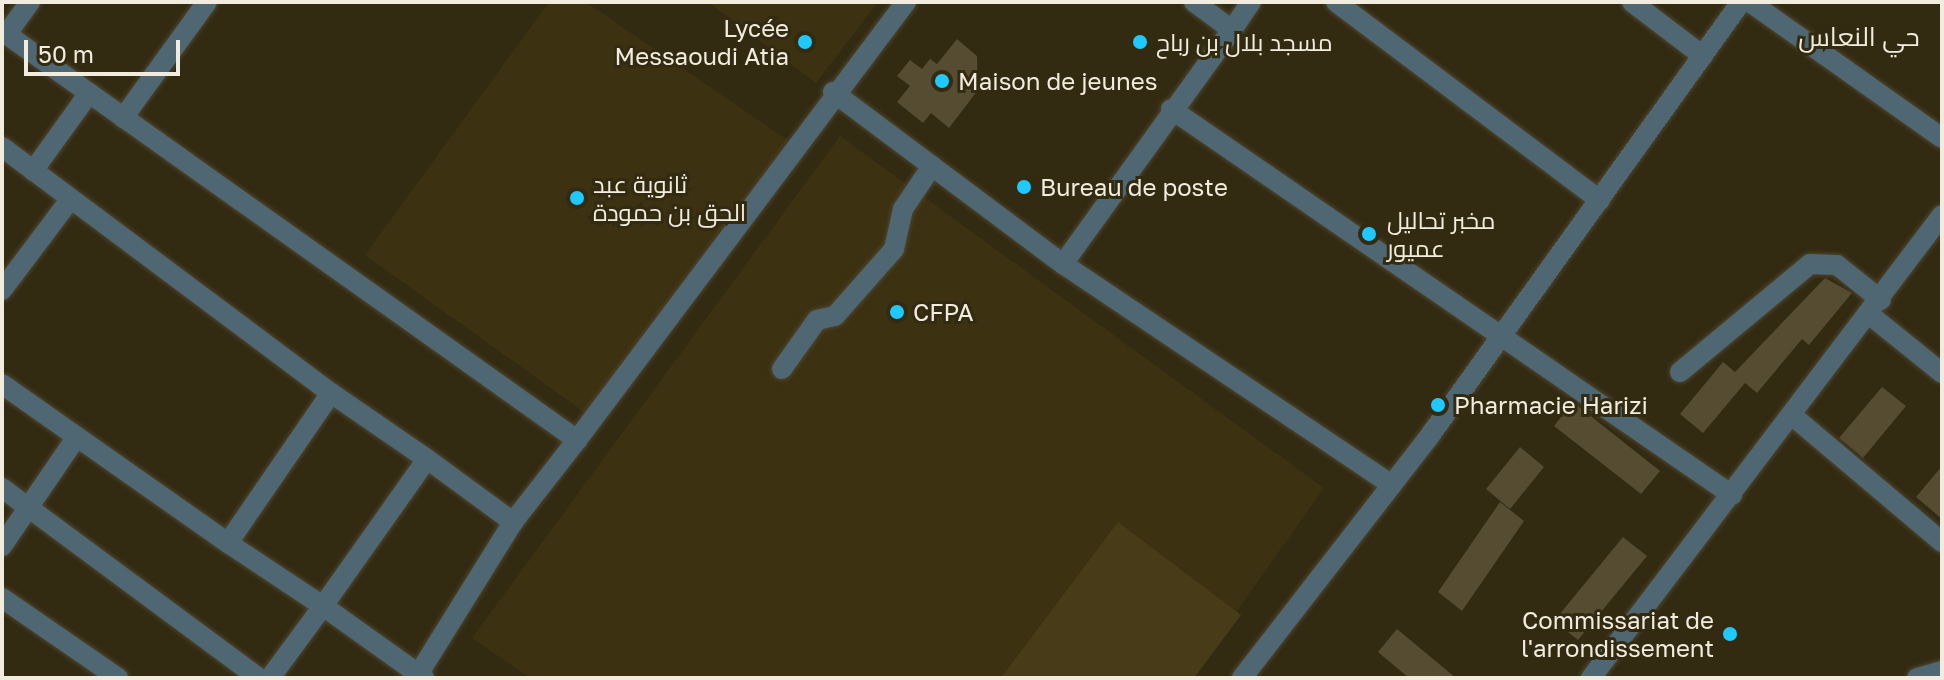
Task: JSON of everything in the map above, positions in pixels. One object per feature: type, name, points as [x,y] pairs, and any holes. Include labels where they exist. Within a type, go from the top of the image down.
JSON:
[{"type":"street","points":[[30,2],[4,33],[577,440]]},
{"type":"street","points":[[123,118],[207,2]]},
{"type":"street","points":[[2,384],[323,606],[420,677],[513,522],[833,92],[906,2]]},
{"type":"street","points":[[1194,2],[1232,30]]},
{"type":"street","points":[[1063,264],[1171,109],[1251,2]]},
{"type":"street","points":[[1336,2],[1600,200]]},
{"type":"street","points":[[1632,2],[1703,56]]},
{"type":"street","points":[[1242,678],[1392,485],[1741,2]]},
{"type":"street","points":[[1750,2],[1942,138]]},
{"type":"street","points":[[833,92],[1063,264],[1392,485]]},
{"type":"street","points":[[33,171],[89,93]]},
{"type":"street","points":[[1171,109],[1732,495]]},
{"type":"street","points":[[2,147],[69,201],[513,522]]},
{"type":"street","points":[[782,369],[817,320],[835,316],[894,249],[903,209],[932,166]]},
{"type":"street","points":[[2,290],[69,201]]},
{"type":"street","points":[[1591,678],[1794,417],[1942,215]]},
{"type":"street","points":[[1680,372],[1810,264],[1837,265],[1875,308],[1942,373]]},
{"type":"street","points":[[228,543],[331,393]]},
{"type":"street","points":[[1794,417],[1942,542]]},
{"type":"street","points":[[2,546],[76,438]]},
{"type":"street","points":[[270,678],[427,459]]},
{"type":"street","points":[[2,488],[259,678]]},
{"type":"street","points":[[2,598],[118,678]]},
{"type":"street","points":[[1917,678],[1942,671]]},
{"type":"shaded area","name":"ثانوية عبد الحق بن حمودة","points":[[549,2],[586,2],[789,141],[588,415],[365,255]]},
{"type":"shaded area","name":"Lycée Messaoudi Atia","points":[[708,2],[878,2],[816,83]]},
{"type":"shaded area","name":"CFPA","points":[[840,136],[1324,488],[1189,678],[530,678],[472,638]]},
{"type":"shaded area","points":[[1118,522],[1241,615],[1194,678],[1001,678]]},
{"type":"building","name":"Maison de jeunes","points":[[957,39],[977,56],[978,90],[949,128],[931,113],[923,123],[897,102],[910,86],[897,76],[910,60],[922,69],[930,59],[937,64]]},
{"type":"building","points":[[1825,278],[1852,293],[1809,345],[1802,339],[1757,393],[1745,383],[1703,433],[1680,414],[1723,362],[1735,372]]},
{"type":"building","points":[[1882,387],[1906,406],[1863,458],[1839,438]]},
{"type":"building","points":[[1573,402],[1660,471],[1641,494],[1554,426]]},
{"type":"building","points":[[1520,447],[1544,467],[1510,509],[1486,489]]},
{"type":"building","points":[[1942,466],[1942,519],[1916,497]]},
{"type":"building","points":[[1500,502],[1524,521],[1462,611],[1438,592]]},
{"type":"building","points":[[1623,537],[1647,556],[1578,640],[1554,621]]},
{"type":"building","points":[[1397,629],[1456,678],[1409,678],[1378,652]]},
{"type":"place","name":"Lycée Messaoudi Atia","points":[[805,42]]},
{"type":"place","name":"مسجد بلال بن رباح","points":[[1140,42]]},
{"type":"place","name":"Maison de jeunes","points":[[942,81]]},
{"type":"place","name":"Bureau de poste","points":[[1024,187]]},
{"type":"place","name":"ثانوية عبد الحق بن حمودة","points":[[577,198]]},
{"type":"place","name":"مخبر تحاليل عميور","points":[[1369,234]]},
{"type":"place","name":"CFPA","points":[[897,312]]},
{"type":"place","name":"Pharmacie Harizi","points":[[1438,405]]},
{"type":"place","name":"Commissariat de l'arrondissement","points":[[1730,634]]},
{"type":"district","name":"حي النعاس","points":[[1859,37]]}]
